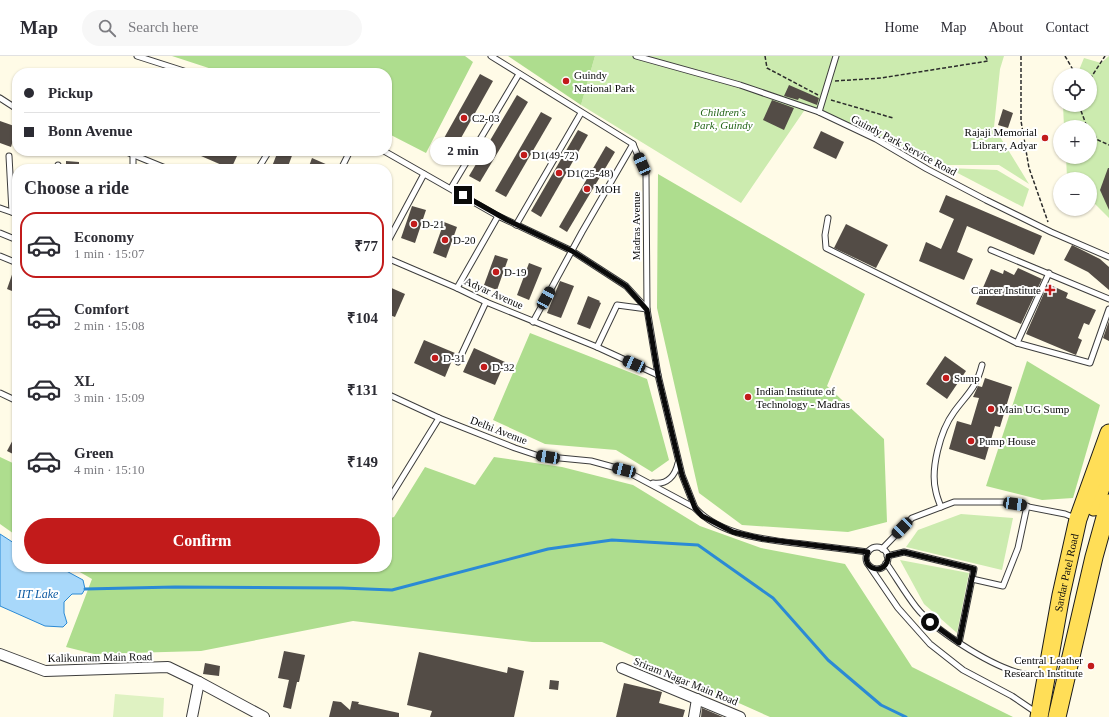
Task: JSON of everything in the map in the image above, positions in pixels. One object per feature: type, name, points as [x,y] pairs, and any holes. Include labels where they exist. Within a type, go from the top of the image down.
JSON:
[{"type":"main road","name":"Sardar Patel Road","points":[[1046,716],[1046,675],[1061,595],[1078,519],[1109,433]]},
{"type":"main road","points":[[1046,716],[1079,560],[1090,519],[1109,466]]},
{"type":"main road","name":"Sardar Patel Road","points":[[1046,716],[1081,612],[1108,514]]},
{"type":"street","name":"Kalikunram Main Road","points":[[0,654],[45,671],[168,667],[264,717]]},
{"type":"street","name":"Sriram Nagar Main Road","points":[[622,668],[740,717]]},
{"type":"street","points":[[192,717],[199,682]]},
{"type":"street","points":[[694,717],[697,699]]},
{"type":"lane","points":[[137,56],[174,68]]},
{"type":"lane","points":[[491,56],[632,144],[533,322]]},
{"type":"lane","name":"Guindy Park Service Road","points":[[636,56],[740,85],[819,112],[876,139],[927,169],[986,200],[1051,232],[1109,257]]},
{"type":"lane","points":[[819,112],[836,56]]},
{"type":"lane","points":[[451,188],[519,74]]},
{"type":"lane","points":[[0,98],[12,105]]},
{"type":"lane","points":[[516,224],[582,113]]},
{"type":"lane","name":"Madras Avenue","points":[[632,144],[646,175],[647,310],[658,375],[682,475],[695,508]]},
{"type":"lane","points":[[9,156],[12,190]]},
{"type":"lane","points":[[140,156],[157,164]]},
{"type":"lane","points":[[392,156],[498,216],[572,251],[626,286],[647,310]]},
{"type":"lane","points":[[392,234],[424,174]]},
{"type":"lane","points":[[0,208],[12,212]]},
{"type":"lane","points":[[457,288],[498,216]]},
{"type":"lane","points":[[828,218],[825,241],[826,248],[1017,343],[1090,363],[1109,309]]},
{"type":"lane","points":[[0,233],[12,238]]},
{"type":"lane","points":[[990,250],[1109,299]]},
{"type":"lane","points":[[0,256],[12,261]]},
{"type":"lane","name":"Adyar Avenue","points":[[392,260],[533,322],[597,347],[658,375]]},
{"type":"lane","points":[[1017,343],[1049,274]]},
{"type":"lane","points":[[458,362],[486,302]]},
{"type":"lane","points":[[597,347],[617,305],[647,310]]},
{"type":"lane","points":[[941,507],[936,492],[934,473],[940,442],[946,423],[973,388],[979,376],[982,365]]},
{"type":"lane","points":[[0,393],[12,398]]},
{"type":"lane","name":"Delhi Avenue","points":[[392,396],[439,418],[539,456],[591,461],[624,470],[649,482],[695,508],[702,516],[733,532],[764,539],[868,552]]},
{"type":"lane","points":[[392,494],[439,418]]},
{"type":"lane","points":[[649,482],[660,483],[670,479],[676,470],[678,460]]},
{"type":"lane","points":[[882,548],[912,518],[954,502],[1002,502],[1065,514],[1078,519]]},
{"type":"lane","points":[[972,579],[1003,586],[1018,548],[1027,506]]},
{"type":"lane","points":[[870,567],[874,569],[881,568],[886,563],[888,556],[885,550],[879,547],[873,548],[868,552],[866,558],[868,565],[898,608],[930,644],[963,670],[1046,716]]},
{"type":"lane","points":[[888,556],[904,552],[974,569],[959,643]]},
{"type":"lane","points":[[886,563],[916,608],[930,622],[959,643],[1003,668],[1017,673],[1046,675]]},
{"type":"path","points":[[765,56],[767,68],[823,97],[893,118]]},
{"type":"path","points":[[828,81],[881,78],[988,61],[985,56]]},
{"type":"path","points":[[1021,56],[1021,121],[1029,168],[1051,232]]},
{"type":"path","points":[[1065,56],[1072,68]]},
{"type":"path","points":[[1097,68],[1105,56]]},
{"type":"path","points":[[1097,139],[1109,146]]},
{"type":"green space","points":[[172,56],[465,56],[473,62],[426,153],[392,136],[392,68],[209,68]]},
{"type":"green space","name":"Guindy National Park","points":[[508,56],[595,56],[581,105]]},
{"type":"green space","name":"Children's Park, Guindy","points":[[595,56],[1004,56],[1000,69],[994,127],[1029,184],[999,165],[943,165],[808,105],[741,203],[581,105]]},
{"type":"green space","points":[[1109,56],[1109,218],[1097,206],[1097,172],[1067,172],[1066,164],[1097,164],[1097,120],[1064,120],[1063,112],[1097,112],[1097,68],[1080,68],[1084,58],[1101,63]]},
{"type":"green space","points":[[948,168],[997,170],[1029,189],[1023,207]]},
{"type":"green space","points":[[658,174],[865,294],[827,386],[884,439],[887,522],[848,532],[742,525],[699,493],[657,308]]},
{"type":"green space","points":[[530,333],[647,379],[669,460],[652,472],[616,450],[545,444],[493,420]]},
{"type":"green space","points":[[1027,361],[1100,405],[1073,498],[1042,500],[986,486]]},
{"type":"green space","points":[[0,457],[12,463],[12,532],[0,524]]},
{"type":"green space","points":[[494,457],[562,467],[633,485],[700,526],[761,548],[845,564],[912,667],[1013,717],[770,717],[602,642],[532,642],[353,621],[201,651],[94,654],[66,647],[92,579],[80,572],[392,572],[392,518],[394,517],[425,467],[475,485]]},
{"type":"green space","points":[[961,514],[1013,518],[1002,570],[906,547],[918,530]]},
{"type":"green space","points":[[900,560],[969,573],[957,633],[924,604]]},
{"type":"green space","points":[[115,694],[164,698],[163,717],[113,717]]},
{"type":"water","name":"IIT Lake","points":[[0,534],[12,542],[12,572],[68,572],[83,580],[85,589],[82,594],[72,594],[64,602],[64,613],[67,623],[63,627],[45,626],[0,606]]},
{"type":"building","name":"C2-03","points":[[480,74],[493,81],[447,163],[434,156]]},
{"type":"building","points":[[789,85],[819,98],[817,105],[799,98],[798,100],[784,96]]},
{"type":"building","points":[[517,95],[528,102],[480,182],[469,176]]},
{"type":"building","points":[[772,100],[794,108],[784,130],[763,120]]},
{"type":"building","points":[[1003,109],[1013,113],[1008,128],[998,125]]},
{"type":"building","name":"D1(49-72)","points":[[541,112],[552,118],[506,197],[495,191]]},
{"type":"building","points":[[0,121],[12,125],[12,144],[11,147],[0,143]]},
{"type":"building","name":"D1(25-48)","points":[[578,130],[588,135],[541,217],[531,211]]},
{"type":"building","points":[[821,131],[844,142],[836,159],[813,148]]},
{"type":"building","name":"MOH","points":[[606,146],[615,152],[567,232],[559,227]]},
{"type":"building","points":[[201,156],[237,156],[233,164],[219,164]]},
{"type":"building","points":[[276,156],[292,156],[289,164],[273,164]]},
{"type":"building","points":[[312,158],[326,164],[310,164]]},
{"type":"building","points":[[66,161],[79,162],[79,164],[66,164]]},
{"type":"building","points":[[1109,168],[1109,210],[1100,190]]},
{"type":"building","points":[[946,195],[1042,236],[1034,255],[967,226],[957,252],[973,259],[964,280],[919,261],[926,242],[941,249],[954,219],[939,212]]},
{"type":"building","name":"D-21","points":[[412,206],[426,210],[415,243],[401,238]]},
{"type":"building","name":"D-20","points":[[444,222],[457,227],[446,258],[433,253]]},
{"type":"building","points":[[846,224],[888,245],[876,268],[834,248]]},
{"type":"building","points":[[1072,245],[1100,259],[1109,267],[1109,290],[1088,272],[1064,260]]},
{"type":"building","name":"D-19","points":[[495,255],[508,259],[497,290],[484,285]]},
{"type":"building","points":[[529,263],[542,268],[529,300],[517,295]]},
{"type":"building","points":[[1018,268],[1042,279],[1021,324],[976,304],[991,269],[1003,274],[1004,270],[1014,275]]},
{"type":"building","points":[[12,275],[12,291],[7,289]]},
{"type":"building","points":[[560,281],[574,286],[561,318],[547,313]]},
{"type":"building","points":[[1048,284],[1068,293],[1066,298],[1096,310],[1089,325],[1084,323],[1078,338],[1082,340],[1076,355],[1026,334]]},
{"type":"building","points":[[392,288],[405,294],[395,317],[392,316]]},
{"type":"building","points":[[588,296],[600,301],[599,302],[601,303],[590,329],[577,324]]},
{"type":"building","points":[[1109,321],[1109,341],[1103,338]]},
{"type":"building","name":"D-31","points":[[424,340],[455,353],[445,377],[414,363]]},
{"type":"building","name":"D-32","points":[[474,348],[505,362],[495,385],[463,372]]},
{"type":"building","name":"Sump","points":[[945,356],[966,371],[947,399],[926,384]]},
{"type":"building","points":[[985,378],[1012,387],[1000,427],[995,426],[985,460],[949,449],[957,421],[971,425],[979,398],[973,397],[978,386],[982,387]]},
{"type":"building","points":[[12,442],[12,454],[7,451]]},
{"type":"building","points":[[284,651],[305,655],[291,709],[283,707],[289,680],[278,678]]},
{"type":"building","points":[[419,652],[507,673],[508,667],[524,671],[514,717],[430,717],[432,711],[407,705]]},
{"type":"building","points":[[205,663],[220,666],[219,676],[203,674]]},
{"type":"building","points":[[550,680],[559,681],[558,690],[549,689]]},
{"type":"building","points":[[624,683],[662,692],[659,703],[685,710],[683,717],[616,717]]},
{"type":"building","points":[[333,701],[341,702],[350,710],[352,701],[359,702],[358,704],[399,713],[399,717],[329,717]]},
{"type":"building","points":[[702,708],[723,717],[701,717]]},
{"type":"waterway","points":[[85,589],[175,587],[342,588],[392,590],[548,549],[612,540],[698,545],[773,598],[828,660],[881,705],[906,717]]},
{"type":"place","name":"Guindy National Park","points":[[566,81]]},
{"type":"place","name":"C2-03","points":[[464,118]]},
{"type":"place","name":"Rajaji Memorial Library, Adyar","points":[[1045,138]]},
{"type":"place","name":"D1(49-72)","points":[[524,155]]},
{"type":"place","name":"D1(25-48)","points":[[559,173]]},
{"type":"place","name":"MOH","points":[[587,189]]},
{"type":"place","name":"D-21","points":[[414,224]]},
{"type":"place","name":"D-20","points":[[445,240]]},
{"type":"place","name":"D-19","points":[[496,272]]},
{"type":"place","name":"Cancer Institute","points":[[1050,290]]},
{"type":"place","name":"D-31","points":[[435,358]]},
{"type":"place","name":"D-32","points":[[484,367]]},
{"type":"place","name":"Sump","points":[[946,378]]},
{"type":"place","name":"Indian Institute of Technology - Madras","points":[[748,397]]},
{"type":"place","name":"Main UG Sump","points":[[991,409]]},
{"type":"place","name":"Pump House","points":[[971,441]]},
{"type":"place","name":"Central Leather Research Institute","points":[[1091,666]]},
{"type":"route","points":[[463,195],[498,216],[572,251],[626,286],[647,310],[658,375],[682,475],[695,508],[702,516],[733,532],[764,539],[868,552],[866,555],[866,562],[874,569],[884,566],[888,560],[888,556],[904,552],[974,569],[959,643],[930,622]]}]
